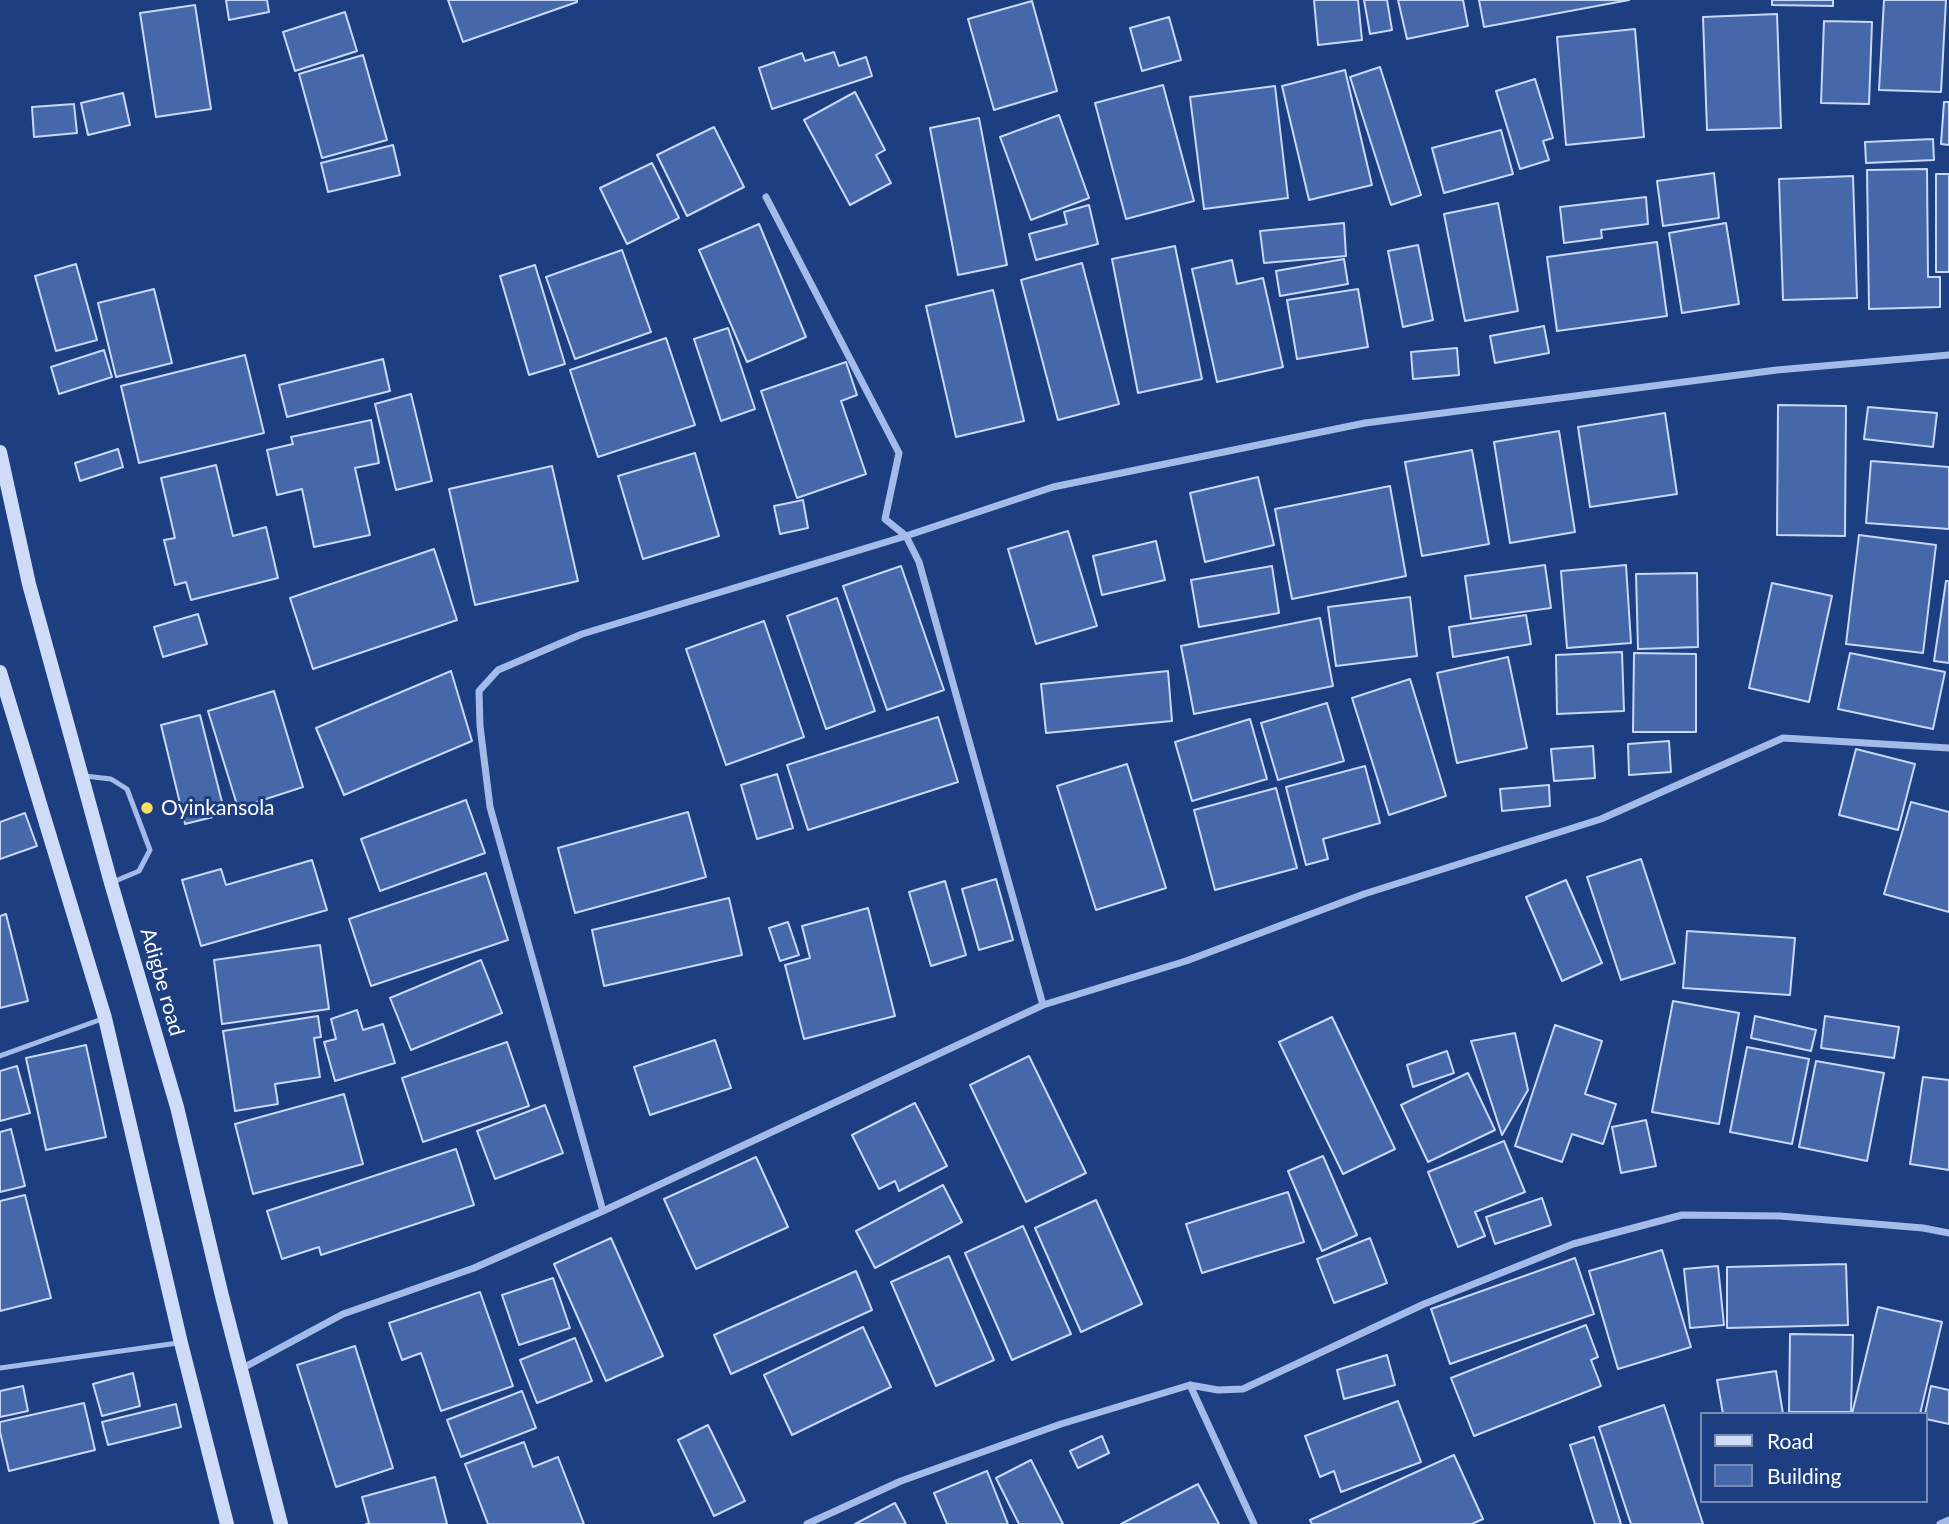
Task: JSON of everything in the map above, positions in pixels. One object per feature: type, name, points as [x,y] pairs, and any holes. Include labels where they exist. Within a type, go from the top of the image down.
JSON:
[{"type":"main road","name":"Adigbe road","points":[[0,452],[29,584],[111,883],[177,1107],[281,1524]]},
{"type":"main road","points":[[0,672],[105,1018],[181,1343],[228,1524]]},
{"type":"street","points":[[766,197],[899,453],[886,519],[906,536],[919,562],[1043,1005]]},
{"type":"street","points":[[603,1212],[490,807],[480,726],[479,691],[498,670],[582,634],[906,536],[1053,487],[1365,423],[1777,370],[1949,355]]},
{"type":"street","points":[[241,1369],[343,1314],[474,1268],[603,1212],[1043,1005],[1186,961],[1364,894],[1601,819],[1783,738],[1949,748]]},
{"type":"street","points":[[807,1524],[914,1477],[1060,1424],[1189,1385],[1218,1390],[1243,1389],[1424,1304],[1560,1249],[1682,1215],[1780,1216],[1923,1228],[1949,1233]]},
{"type":"street","points":[[1189,1385],[1254,1524]]},
{"type":"street","points":[[1940,1524],[1949,1521]]},
{"type":"lane","points":[[82,776],[111,779],[127,789],[150,850],[139,872],[111,883]]},
{"type":"lane","points":[[0,1056],[105,1018]]},
{"type":"lane","points":[[0,1368],[181,1343]]},
{"type":"building","points":[[226,0],[267,0],[269,12],[229,20]]},
{"type":"building","points":[[448,0],[577,0],[577,2],[463,42]]},
{"type":"building","points":[[1314,0],[1358,0],[1362,40],[1318,45]]},
{"type":"building","points":[[1364,0],[1387,0],[1392,30],[1370,34]]},
{"type":"building","points":[[1398,0],[1463,0],[1468,26],[1407,39]]},
{"type":"building","points":[[1479,0],[1629,0],[1484,27]]},
{"type":"building","points":[[1772,0],[1833,0],[1833,6],[1772,5]]},
{"type":"building","points":[[1884,0],[1946,0],[1941,92],[1879,90]]},
{"type":"building","points":[[1032,1],[1057,91],[994,110],[968,19]]},
{"type":"building","points":[[195,5],[211,109],[156,117],[140,13]]},
{"type":"building","points":[[345,12],[357,51],[295,71],[283,32]]},
{"type":"building","points":[[1777,14],[1781,128],[1707,130],[1703,17]]},
{"type":"building","points":[[1169,17],[1181,60],[1142,71],[1130,28]]},
{"type":"building","points":[[1824,21],[1872,22],[1869,104],[1821,103]]},
{"type":"building","points":[[1635,29],[1644,137],[1566,145],[1557,37]]},
{"type":"building","points":[[834,52],[839,66],[866,57],[872,76],[772,109],[759,68],[802,53],[805,61]]},
{"type":"building","points":[[363,55],[387,140],[322,158],[299,74]]},
{"type":"building","points":[[1380,67],[1421,195],[1391,205],[1350,77]]},
{"type":"building","points":[[1345,70],[1372,185],[1309,200],[1282,86]]},
{"type":"building","points":[[1535,79],[1553,138],[1543,141],[1549,160],[1520,169],[1496,91]]},
{"type":"building","points":[[1163,85],[1194,201],[1126,219],[1095,103]]},
{"type":"building","points":[[1275,86],[1288,198],[1204,209],[1190,97]]},
{"type":"building","points":[[855,92],[885,150],[876,155],[891,183],[850,205],[804,120]]},
{"type":"building","points":[[123,93],[130,125],[88,135],[81,103]]},
{"type":"building","points":[[1944,102],[1949,102],[1949,145],[1941,144]]},
{"type":"building","points":[[74,104],[77,133],[34,137],[32,107]]},
{"type":"building","points":[[1059,115],[1089,198],[1031,220],[1000,137]]},
{"type":"building","points":[[979,118],[1007,265],[958,275],[930,128]]},
{"type":"building","points":[[714,127],[744,187],[687,216],[657,155]]},
{"type":"building","points":[[1501,130],[1513,174],[1444,193],[1432,148]]},
{"type":"building","points":[[1933,139],[1934,160],[1866,163],[1865,142]]},
{"type":"building","points":[[393,145],[400,175],[328,192],[321,163]]},
{"type":"building","points":[[652,163],[679,218],[627,244],[600,188]]},
{"type":"building","points":[[1927,169],[1928,277],[1940,277],[1940,307],[1869,309],[1867,170]]},
{"type":"building","points":[[1714,173],[1719,218],[1663,226],[1657,181]]},
{"type":"building","points":[[1936,174],[1949,174],[1949,272],[1936,272]]},
{"type":"building","points":[[1853,176],[1857,298],[1783,300],[1779,179]]},
{"type":"building","points":[[1646,197],[1648,224],[1601,230],[1602,238],[1564,243],[1560,207]]},
{"type":"building","points":[[1498,203],[1518,311],[1465,321],[1444,214]]},
{"type":"building","points":[[1089,205],[1098,244],[1036,260],[1029,234],[1067,224],[1064,212]]},
{"type":"building","points":[[1344,223],[1346,256],[1264,263],[1260,231]]},
{"type":"building","points":[[1726,223],[1739,304],[1682,313],[1669,233]]},
{"type":"building","points":[[759,224],[806,337],[747,362],[699,250]]},
{"type":"building","points":[[1657,242],[1667,316],[1557,331],[1547,257]]},
{"type":"building","points":[[1418,245],[1433,320],[1403,327],[1388,251]]},
{"type":"building","points":[[1175,246],[1202,379],[1138,393],[1112,259]]},
{"type":"building","points":[[622,250],[651,332],[575,359],[546,277]]},
{"type":"building","points":[[1344,259],[1348,284],[1280,296],[1276,271]]},
{"type":"building","points":[[1232,260],[1237,284],[1263,278],[1283,367],[1217,382],[1192,269]]},
{"type":"building","points":[[1082,263],[1119,404],[1058,420],[1021,280]]},
{"type":"building","points":[[76,264],[97,340],[56,351],[35,276]]},
{"type":"building","points":[[535,265],[565,364],[529,375],[500,276]]},
{"type":"building","points":[[154,289],[172,363],[116,377],[98,303]]},
{"type":"building","points":[[1358,289],[1368,347],[1297,359],[1287,300]]},
{"type":"building","points":[[993,290],[1024,421],[956,437],[926,306]]},
{"type":"building","points":[[1544,326],[1549,353],[1495,363],[1490,336]]},
{"type":"building","points":[[728,328],[755,409],[721,421],[694,339]]},
{"type":"building","points":[[666,338],[695,425],[598,457],[570,370]]},
{"type":"building","points":[[1457,348],[1459,375],[1413,379],[1411,352]]},
{"type":"building","points":[[104,350],[112,377],[59,394],[51,367]]},
{"type":"building","points":[[245,355],[264,433],[139,463],[121,386]]},
{"type":"building","points":[[383,359],[390,391],[287,417],[279,385]]},
{"type":"building","points":[[846,362],[857,395],[841,401],[866,474],[797,498],[761,391]]},
{"type":"building","points":[[411,394],[432,481],[396,490],[375,404]]},
{"type":"building","points":[[1778,405],[1846,406],[1845,536],[1777,535]]},
{"type":"building","points":[[1868,407],[1937,413],[1933,447],[1864,439]]},
{"type":"building","points":[[1665,413],[1677,494],[1590,507],[1578,427]]},
{"type":"building","points":[[371,420],[379,463],[355,468],[370,535],[314,547],[302,489],[277,495],[267,450],[293,444],[291,437]]},
{"type":"building","points":[[1559,431],[1575,532],[1510,543],[1494,442]]},
{"type":"building","points":[[118,449],[123,467],[80,481],[75,463]]},
{"type":"building","points":[[1472,450],[1489,544],[1422,556],[1405,462]]},
{"type":"building","points":[[695,453],[719,536],[643,559],[618,476]]},
{"type":"building","points":[[1871,461],[1949,467],[1949,529],[1866,523]]},
{"type":"building","points":[[216,465],[233,536],[266,527],[278,578],[191,600],[186,582],[175,585],[164,540],[175,538],[161,478]]},
{"type":"building","points":[[552,466],[578,581],[475,605],[449,489]]},
{"type":"building","points":[[1258,477],[1274,545],[1205,562],[1190,493]]},
{"type":"building","points":[[1390,486],[1406,576],[1292,599],[1275,509]]},
{"type":"building","points":[[803,500],[808,528],[780,534],[774,506]]},
{"type":"building","points":[[1068,531],[1097,626],[1036,644],[1008,549]]},
{"type":"building","points":[[1859,535],[1936,545],[1923,653],[1846,644]]},
{"type":"building","points":[[1156,541],[1165,580],[1102,595],[1093,556]]},
{"type":"building","points":[[434,549],[457,620],[313,669],[290,598]]},
{"type":"building","points":[[1545,565],[1551,608],[1471,619],[1465,576]]},
{"type":"building","points":[[1626,565],[1631,643],[1567,648],[1561,571]]},
{"type":"building","points":[[901,566],[944,690],[887,710],[843,586]]},
{"type":"building","points":[[1272,566],[1279,613],[1199,627],[1191,580]]},
{"type":"building","points":[[1697,573],[1698,647],[1638,649],[1636,574]]},
{"type":"building","points":[[1946,581],[1949,581],[1949,663],[1934,661]]},
{"type":"building","points":[[1772,583],[1832,596],[1809,702],[1749,688]]},
{"type":"building","points":[[1410,597],[1417,656],[1336,666],[1328,607]]},
{"type":"building","points":[[837,598],[875,711],[826,729],[787,616]]},
{"type":"building","points":[[198,614],[207,644],[163,657],[154,627]]},
{"type":"building","points":[[1526,615],[1531,644],[1453,657],[1449,627]]},
{"type":"building","points":[[1320,618],[1333,686],[1194,714],[1181,646]]},
{"type":"building","points":[[764,621],[804,737],[726,765],[686,649]]},
{"type":"building","points":[[1622,652],[1624,711],[1557,714],[1556,655]]},
{"type":"building","points":[[1634,653],[1696,654],[1696,732],[1633,732]]},
{"type":"building","points":[[1850,653],[1945,672],[1933,729],[1838,709]]},
{"type":"building","points":[[1508,657],[1527,748],[1457,763],[1437,673]]},
{"type":"building","points":[[451,671],[472,741],[344,795],[316,728]]},
{"type":"building","points":[[1168,671],[1172,721],[1046,733],[1041,684]]},
{"type":"building","points":[[1410,679],[1446,796],[1389,815],[1352,698]]},
{"type":"building","points":[[274,691],[303,787],[238,808],[208,711]]},
{"type":"building","points":[[1327,703],[1344,761],[1278,780],[1261,723]]},
{"type":"building","points":[[200,715],[225,814],[185,824],[161,725]]},
{"type":"building","points":[[938,717],[958,782],[808,830],[787,765]]},
{"type":"building","points":[[1250,719],[1267,779],[1192,801],[1175,742]]},
{"type":"building","points":[[1669,741],[1671,772],[1629,775],[1628,744]]},
{"type":"building","points":[[1593,746],[1595,778],[1554,781],[1551,749]]},
{"type":"building","points":[[1856,749],[1915,764],[1898,830],[1839,815]]},
{"type":"building","points":[[1127,764],[1166,888],[1096,910],[1057,786]]},
{"type":"building","points":[[1365,766],[1380,823],[1323,839],[1328,859],[1306,865],[1286,787]]},
{"type":"building","points":[[777,774],[793,828],[757,839],[741,785]]},
{"type":"building","points":[[1549,785],[1550,806],[1502,811],[1500,789]]},
{"type":"building","points":[[1276,788],[1297,868],[1215,890],[1194,810]]},
{"type":"building","points":[[466,800],[485,853],[380,891],[361,839]]},
{"type":"building","points":[[1911,802],[1949,812],[1949,912],[1884,894]]},
{"type":"building","points":[[688,812],[706,877],[575,913],[558,848]]},
{"type":"building","points":[[25,813],[37,846],[0,859],[0,822]]},
{"type":"building","points":[[1641,859],[1675,963],[1621,980],[1587,877]]},
{"type":"building","points":[[312,860],[327,910],[201,946],[182,880],[221,869],[226,885]]},
{"type":"building","points":[[486,873],[508,940],[371,986],[349,919]]},
{"type":"building","points":[[996,879],[1013,940],[979,950],[962,889]]},
{"type":"building","points":[[1566,880],[1602,963],[1562,981],[1526,897]]},
{"type":"building","points":[[945,881],[966,955],[931,966],[909,892]]},
{"type":"building","points":[[729,898],[742,955],[604,986],[592,930]]},
{"type":"building","points":[[868,908],[895,1016],[804,1039],[785,965],[810,958],[802,926]]},
{"type":"building","points":[[6,914],[28,1001],[0,1008],[0,916]]},
{"type":"building","points":[[788,922],[799,955],[780,961],[769,928]]},
{"type":"building","points":[[1687,931],[1795,938],[1790,995],[1683,988]]},
{"type":"building","points":[[320,945],[329,1009],[222,1024],[214,960]]},
{"type":"building","points":[[481,960],[502,1013],[411,1050],[390,998]]},
{"type":"building","points":[[1673,1001],[1739,1013],[1719,1124],[1652,1112]]},
{"type":"building","points":[[357,1010],[363,1030],[383,1024],[395,1063],[335,1081],[324,1042],[336,1039],[331,1019]]},
{"type":"building","points":[[318,1016],[321,1037],[314,1038],[320,1077],[275,1084],[278,1104],[235,1111],[223,1031]]},
{"type":"building","points":[[1755,1016],[1816,1030],[1811,1051],[1751,1038]]},
{"type":"building","points":[[1825,1016],[1899,1027],[1894,1058],[1821,1048]]},
{"type":"building","points":[[1332,1017],[1395,1149],[1343,1174],[1279,1042]]},
{"type":"building","points":[[1555,1025],[1602,1041],[1585,1094],[1616,1104],[1603,1144],[1572,1134],[1562,1162],[1515,1146]]},
{"type":"building","points":[[1515,1033],[1528,1090],[1502,1135],[1471,1041]]},
{"type":"building","points":[[715,1040],[731,1088],[650,1115],[634,1067]]},
{"type":"building","points":[[507,1042],[529,1106],[423,1142],[402,1078]]},
{"type":"building","points":[[86,1045],[106,1137],[46,1150],[26,1058]]},
{"type":"building","points":[[1747,1047],[1809,1059],[1792,1144],[1730,1132]]},
{"type":"building","points":[[1447,1051],[1454,1073],[1413,1087],[1407,1065]]},
{"type":"building","points":[[1029,1056],[1086,1173],[1026,1202],[970,1085]]},
{"type":"building","points":[[1816,1061],[1884,1073],[1867,1161],[1799,1147]]},
{"type":"building","points":[[17,1066],[30,1113],[0,1121],[0,1071]]},
{"type":"building","points":[[1468,1073],[1495,1130],[1428,1162],[1401,1105]]},
{"type":"building","points":[[1923,1077],[1949,1080],[1949,1170],[1910,1164]]},
{"type":"building","points":[[344,1094],[363,1164],[253,1194],[235,1124]]},
{"type":"building","points":[[915,1103],[947,1166],[899,1191],[895,1181],[879,1189],[852,1135]]},
{"type":"building","points":[[545,1105],[563,1153],[495,1179],[477,1131]]},
{"type":"building","points":[[1646,1120],[1656,1166],[1621,1173],[1612,1127]]},
{"type":"building","points":[[11,1129],[25,1186],[0,1192],[0,1132]]},
{"type":"building","points":[[1504,1141],[1525,1192],[1475,1212],[1485,1236],[1458,1247],[1428,1172]]},
{"type":"building","points":[[456,1149],[474,1205],[321,1255],[319,1247],[282,1259],[267,1211]]},
{"type":"building","points":[[1323,1156],[1357,1235],[1322,1251],[1288,1171]]},
{"type":"building","points":[[756,1157],[788,1227],[696,1269],[664,1199]]},
{"type":"building","points":[[943,1185],[962,1222],[875,1268],[856,1231]]},
{"type":"building","points":[[1288,1192],[1304,1242],[1202,1273],[1186,1224]]},
{"type":"building","points":[[25,1195],[51,1298],[0,1311],[0,1201]]},
{"type":"building","points":[[1542,1198],[1551,1225],[1495,1244],[1486,1217]]},
{"type":"building","points":[[1096,1200],[1142,1304],[1081,1332],[1035,1228]]},
{"type":"building","points":[[1023,1226],[1071,1334],[1012,1360],[965,1253]]},
{"type":"building","points":[[611,1238],[663,1356],[606,1381],[554,1264]]},
{"type":"building","points":[[1370,1238],[1387,1283],[1334,1303],[1317,1259]]},
{"type":"building","points":[[1662,1250],[1691,1347],[1618,1369],[1589,1271]]},
{"type":"building","points":[[949,1256],[994,1360],[936,1386],[891,1282]]},
{"type":"building","points":[[1575,1258],[1594,1314],[1450,1364],[1431,1309]]},
{"type":"building","points":[[1846,1264],[1848,1325],[1727,1328],[1727,1267]]},
{"type":"building","points":[[1718,1266],[1724,1325],[1690,1328],[1684,1269]]},
{"type":"building","points":[[856,1271],[872,1310],[731,1374],[714,1335]]},
{"type":"building","points":[[553,1278],[570,1328],[519,1345],[502,1295]]},
{"type":"building","points":[[480,1292],[513,1386],[441,1411],[421,1353],[402,1360],[389,1323]]},
{"type":"building","points":[[1878,1307],[1942,1322],[1920,1412],[1852,1412]]},
{"type":"building","points":[[1586,1325],[1598,1357],[1591,1360],[1601,1386],[1474,1436],[1451,1378]]},
{"type":"building","points":[[863,1327],[891,1387],[792,1435],[764,1375]]},
{"type":"building","points":[[1790,1334],[1853,1335],[1851,1412],[1789,1412]]},
{"type":"building","points":[[575,1338],[592,1381],[537,1403],[520,1360]]},
{"type":"building","points":[[355,1346],[393,1468],[336,1487],[297,1365]]},
{"type":"building","points":[[1387,1355],[1395,1385],[1344,1399],[1337,1370]]},
{"type":"building","points":[[1776,1371],[1783,1412],[1723,1412],[1717,1380]]},
{"type":"building","points":[[133,1373],[140,1406],[102,1416],[93,1384]]},
{"type":"building","points":[[23,1386],[28,1411],[0,1417],[0,1391]]},
{"type":"building","points":[[1931,1386],[1949,1390],[1949,1424],[1928,1419],[1928,1412],[1925,1412]]},
{"type":"building","points":[[522,1391],[536,1428],[461,1457],[447,1420]]},
{"type":"building","points":[[1398,1401],[1421,1462],[1341,1492],[1334,1471],[1320,1477],[1305,1436]]},
{"type":"building","points":[[84,1403],[95,1450],[9,1471],[0,1422]]},
{"type":"building","points":[[176,1404],[181,1427],[108,1445],[102,1422]]},
{"type":"building","points":[[1664,1405],[1703,1524],[1631,1524],[1599,1427]]},
{"type":"building","points":[[708,1425],[745,1501],[714,1516],[678,1440]]},
{"type":"building","points":[[1102,1436],[1109,1453],[1078,1468],[1070,1451]]},
{"type":"building","points":[[1594,1437],[1621,1524],[1595,1524],[1570,1445]]},
{"type":"building","points":[[524,1442],[533,1467],[558,1457],[584,1524],[488,1524],[465,1464]]},
{"type":"building","points":[[1454,1455],[1483,1519],[1472,1524],[1312,1524],[1310,1520]]},
{"type":"building","points":[[1031,1460],[1063,1524],[1019,1524],[996,1478]]},
{"type":"building","points":[[987,1471],[1008,1524],[947,1524],[934,1493]]},
{"type":"building","points":[[435,1477],[447,1524],[366,1524],[369,1523],[362,1497]]},
{"type":"building","points":[[1198,1484],[1219,1524],[1121,1524]]},
{"type":"building","points":[[895,1503],[906,1524],[855,1524]]},
{"type":"place","name":"Oyinkansola","points":[[147,808]]}]
